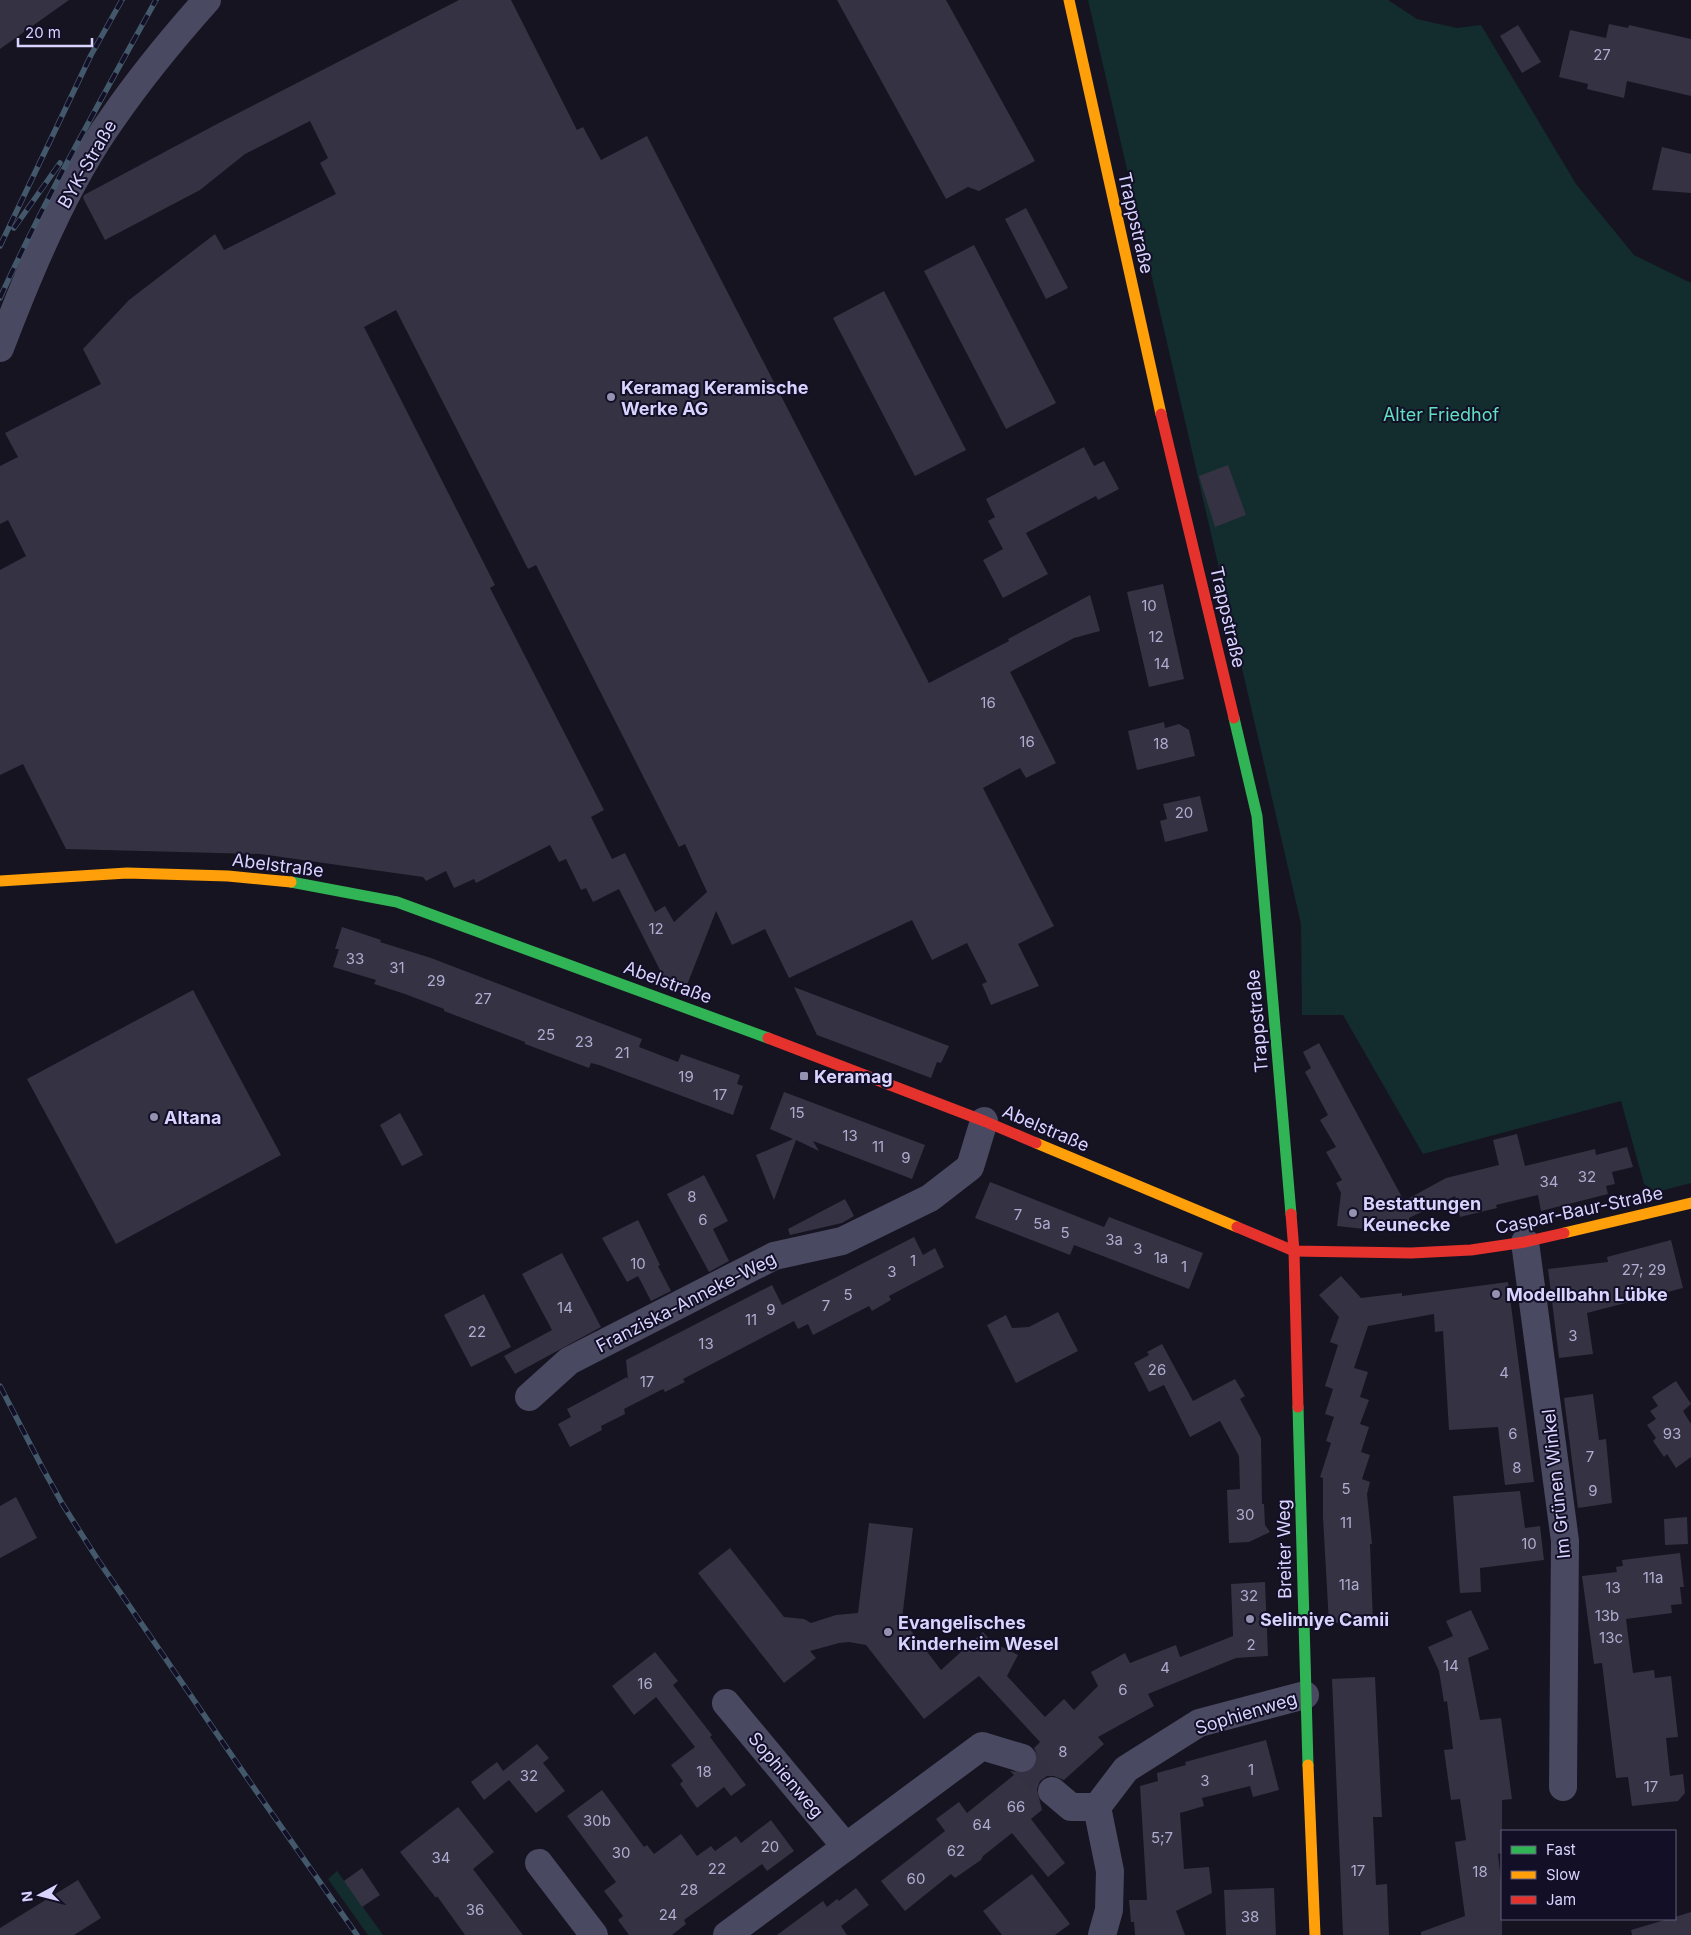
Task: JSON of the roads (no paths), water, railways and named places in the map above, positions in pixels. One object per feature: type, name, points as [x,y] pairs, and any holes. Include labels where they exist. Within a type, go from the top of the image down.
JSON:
[{"type":"street","name":"BYK-Straße","points":[[0,348],[18,299],[49,232],[88,158],[111,120],[152,66],[175,36],[208,0]]},
{"type":"street","name":"Trappstraße","points":[[1069,0],[1164,426],[1257,816],[1294,1252]]},
{"type":"street","name":"Abelstraße","points":[[0,881],[127,873],[228,876],[290,882],[397,902],[687,1007],[984,1121],[1294,1252]]},
{"type":"street","name":"Franziska-Anneke-Weg","points":[[529,1397],[569,1361],[774,1256],[842,1241],[930,1198],[970,1167],[984,1121]]},
{"type":"street","name":"Caspar-Baur-Straße","points":[[1294,1252],[1411,1253],[1472,1250],[1524,1242],[1691,1203]]},
{"type":"street","name":"Im Grünen Winkel","points":[[1524,1242],[1565,1541],[1562,1787]]},
{"type":"street","name":"Breiter Weg","points":[[1294,1252],[1305,1695],[1316,1935]]},
{"type":"street","name":"Sophienweg","points":[[1097,1807],[1126,1769],[1199,1723],[1305,1695]]},
{"type":"street","name":"Sophienweg","points":[[726,1703],[846,1847]]},
{"type":"street","points":[[727,1935],[982,1746],[1022,1758]]},
{"type":"street","points":[[1052,1790],[1071,1807],[1097,1807],[1110,1871],[1109,1910],[1102,1935]]},
{"type":"street","points":[[539,1863],[594,1935]]},
{"type":"tunnel","points":[[1022,1758],[1052,1791]]},
{"type":"railway","points":[[0,246],[91,55],[122,0]]},
{"type":"railway","points":[[0,298],[55,185],[156,0]]},
{"type":"railway","points":[[14,228],[60,163]]},
{"type":"railway","points":[[0,1386],[63,1505],[98,1560],[357,1935]]},
{"type":"place","name":"Keramag Keramische Werke AG","points":[[611,397]]},
{"type":"place","name":"Keramag","points":[[804,1076]]},
{"type":"place","name":"Altana","points":[[154,1117]]},
{"type":"place","name":"Bestattungen Keunecke","points":[[1353,1213]]},
{"type":"place","name":"Modellbahn Lübke","points":[[1496,1294]]},
{"type":"place","name":"Selimiye Camii","points":[[1250,1619]]},
{"type":"place","name":"Evangelisches Kinderheim Wesel","points":[[888,1632]]},
{"type":"park label","name":"Alter Friedhof","points":[[1441,414]]}]
